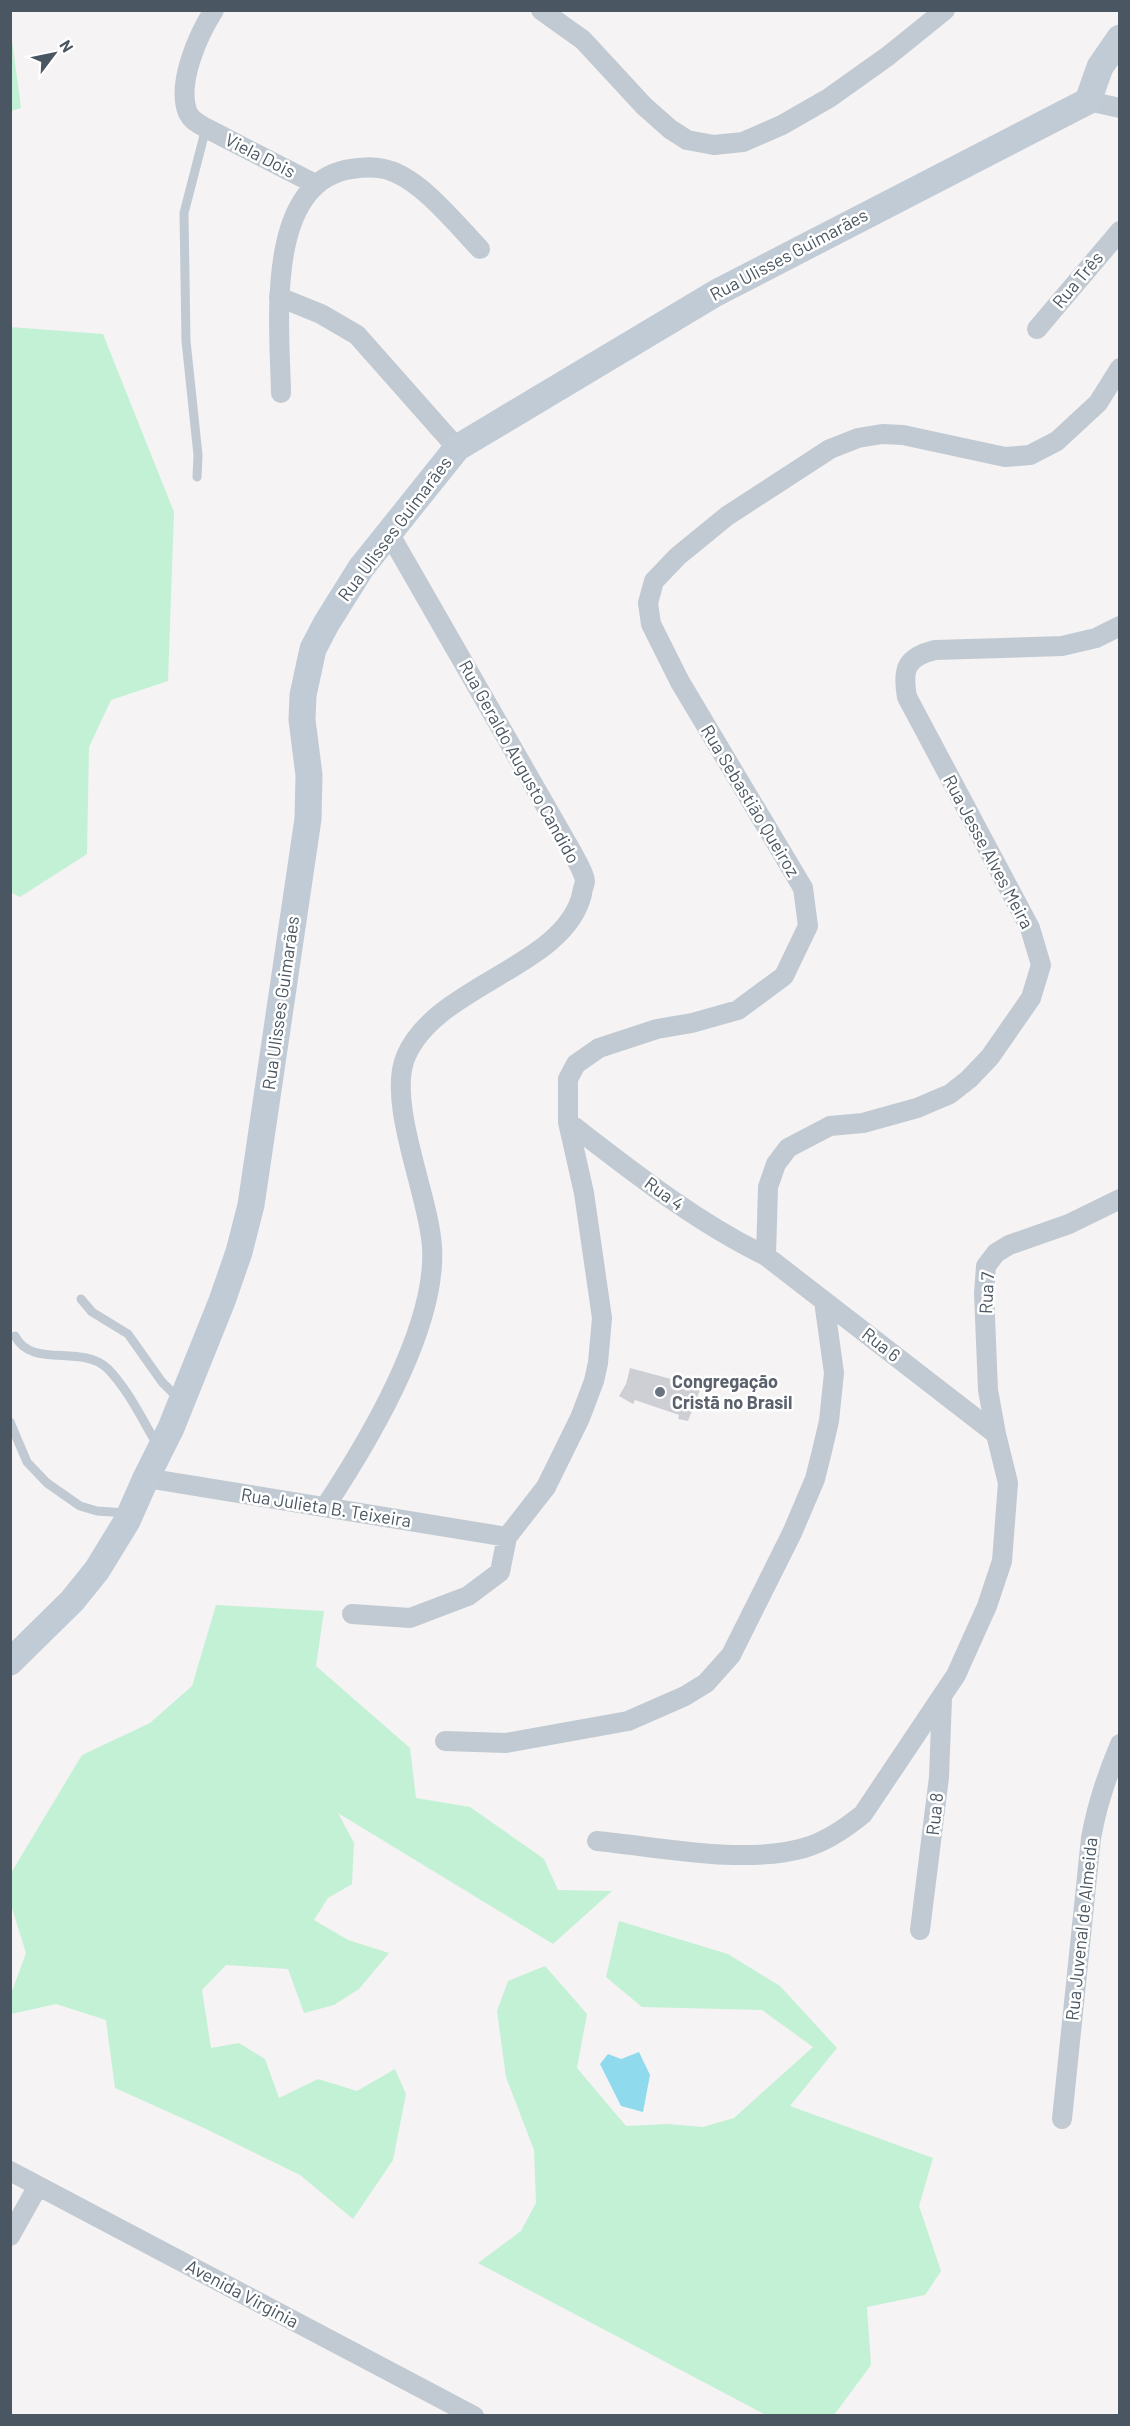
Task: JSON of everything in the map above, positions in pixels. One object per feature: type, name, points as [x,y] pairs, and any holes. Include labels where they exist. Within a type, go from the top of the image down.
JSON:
[{"type":"main road","points":[[1088,101],[1100,67],[1119,39]]},
{"type":"main road","name":"Rua Ulisses Guimarães","points":[[10,1662],[72,1601],[98,1570],[131,1513],[181,1402],[239,1252],[251,1205],[308,819],[309,775],[302,720],[307,669],[313,649],[361,568],[457,448],[716,293],[1088,101]]},
{"type":"street","points":[[206,129],[195,122],[188,113],[185,87],[190,60],[214,10]]},
{"type":"street","points":[[541,10],[583,40],[644,105],[670,129],[687,140],[714,145],[743,142],[829,98],[888,56],[945,10]]},
{"type":"street","points":[[1088,101],[1119,108]]},
{"type":"street","name":"Viela Dois","points":[[206,129],[315,184]]},
{"type":"street","points":[[281,393],[279,297],[285,248],[294,214],[315,184],[338,171],[370,166],[393,171],[425,192],[480,249]]},
{"type":"street","name":"Rua Três","points":[[1037,329],[1119,231]]},
{"type":"street","points":[[279,297],[321,314],[357,335],[457,448]]},
{"type":"street","name":"Rua Sebastião Queiroz","points":[[352,1614],[410,1617],[468,1596],[500,1572],[507,1537],[546,1487],[580,1418],[598,1363],[602,1318],[585,1203],[568,1122],[568,1079],[576,1064],[599,1048],[657,1029],[692,1023],[738,1010],[784,976],[808,926],[803,888],[680,682],[651,624],[648,603],[654,581],[678,556],[727,516],[830,450],[858,438],[882,434],[903,435],[963,450],[1005,457],[1030,455],[1057,441],[1098,403],[1119,368]]},
{"type":"street","name":"Rua Geraldo Augusto Candido","points":[[324,1507],[360,1453],[391,1391],[416,1336],[430,1286],[432,1248],[429,1219],[407,1133],[400,1085],[405,1059],[415,1037],[442,1012],[471,991],[513,968],[566,926],[580,902],[585,880],[572,852],[389,533]]},
{"type":"street","name":"Rua Jesse Alves Meira","points":[[766,1256],[768,1187],[776,1164],[788,1148],[830,1126],[863,1123],[917,1108],[950,1094],[969,1079],[990,1057],[1031,998],[1041,965],[1030,928],[907,697],[904,680],[909,662],[919,654],[935,650],[1062,646],[1096,638],[1119,626]]},
{"type":"street","name":"Rua 4","points":[[568,1122],[699,1219],[730,1239],[766,1256]]},
{"type":"street","name":"Rua 7","points":[[597,1841],[745,1856],[805,1848],[847,1827],[863,1814],[942,1698],[974,1640],[1002,1561],[1008,1483],[988,1390],[984,1293],[986,1266],[996,1253],[1009,1245],[1069,1224],[1119,1199]]},
{"type":"street","name":"Rua 6","points":[[766,1256],[996,1434]]},
{"type":"street","points":[[446,1741],[506,1743],[628,1721],[685,1696],[706,1683],[731,1655],[792,1533],[815,1479],[829,1421],[834,1373],[824,1301]]},
{"type":"street","name":"Rua Julieta B. Teixeira","points":[[146,1478],[507,1537]]},
{"type":"street","name":"Rua 8","points":[[920,1930],[939,1777],[942,1698]]},
{"type":"street","name":"Rua Juvenal de Almeida","points":[[1062,2119],[1091,1838],[1104,1783],[1119,1744]]},
{"type":"street","name":"Avenida Virginia","points":[[10,2171],[448,2410],[474,2415]]},
{"type":"street","points":[[10,2236],[38,2186]]},
{"type":"lane","points":[[197,477],[198,455],[186,341],[184,213],[206,129]]},
{"type":"lane","points":[[81,1299],[92,1312],[128,1334],[162,1382],[181,1402]]},
{"type":"lane","points":[[15,1336],[23,1348],[33,1353],[82,1357],[106,1368],[123,1388],[160,1449]]},
{"type":"lane","points":[[10,1422],[27,1462],[47,1483],[80,1506],[97,1511],[131,1513]]},
{"type":"green space","points":[[10,25],[21,108],[11,111],[10,111]]},
{"type":"green space","points":[[10,327],[103,334],[174,512],[168,681],[111,700],[89,747],[87,854],[20,897],[10,892]]},
{"type":"green space","points":[[216,1605],[324,1611],[316,1666],[410,1748],[416,1798],[470,1807],[544,1859],[558,1890],[612,1891],[553,1944],[338,1813],[354,1843],[352,1884],[328,1898],[314,1920],[348,1940],[389,1953],[359,1989],[334,2005],[304,2013],[288,1969],[226,1965],[202,1990],[211,2048],[239,2043],[265,2059],[279,2098],[318,2079],[357,2091],[395,2069],[406,2094],[393,2160],[353,2219],[300,2175],[115,2088],[106,2020],[56,2004],[11,2014],[11,1994],[26,1953],[11,1905],[11,1873],[82,1755],[150,1723],[192,1686]]},
{"type":"green space","points":[[619,1921],[728,1954],[780,1986],[837,2048],[790,2106],[933,2158],[919,2206],[941,2271],[925,2295],[867,2307],[871,2365],[834,2415],[766,2415],[478,2263],[521,2231],[536,2203],[534,2150],[506,2077],[497,2011],[508,1981],[545,1966],[587,2014],[577,2068],[626,2126],[668,2124],[703,2127],[734,2118],[813,2047],[762,2010],[642,2007],[606,1977]]},
{"type":"water","points":[[639,2052],[650,2075],[643,2112],[621,2106],[600,2064],[608,2054],[621,2059]]},
{"type":"building","name":"Congregação Cristã no Brasil","points":[[630,1368],[701,1387],[688,1421],[678,1419],[679,1415],[635,1400],[633,1404],[619,1396],[626,1384]]},
{"type":"place","name":"Congregação Cristã no Brasil","points":[[660,1392]]}]
